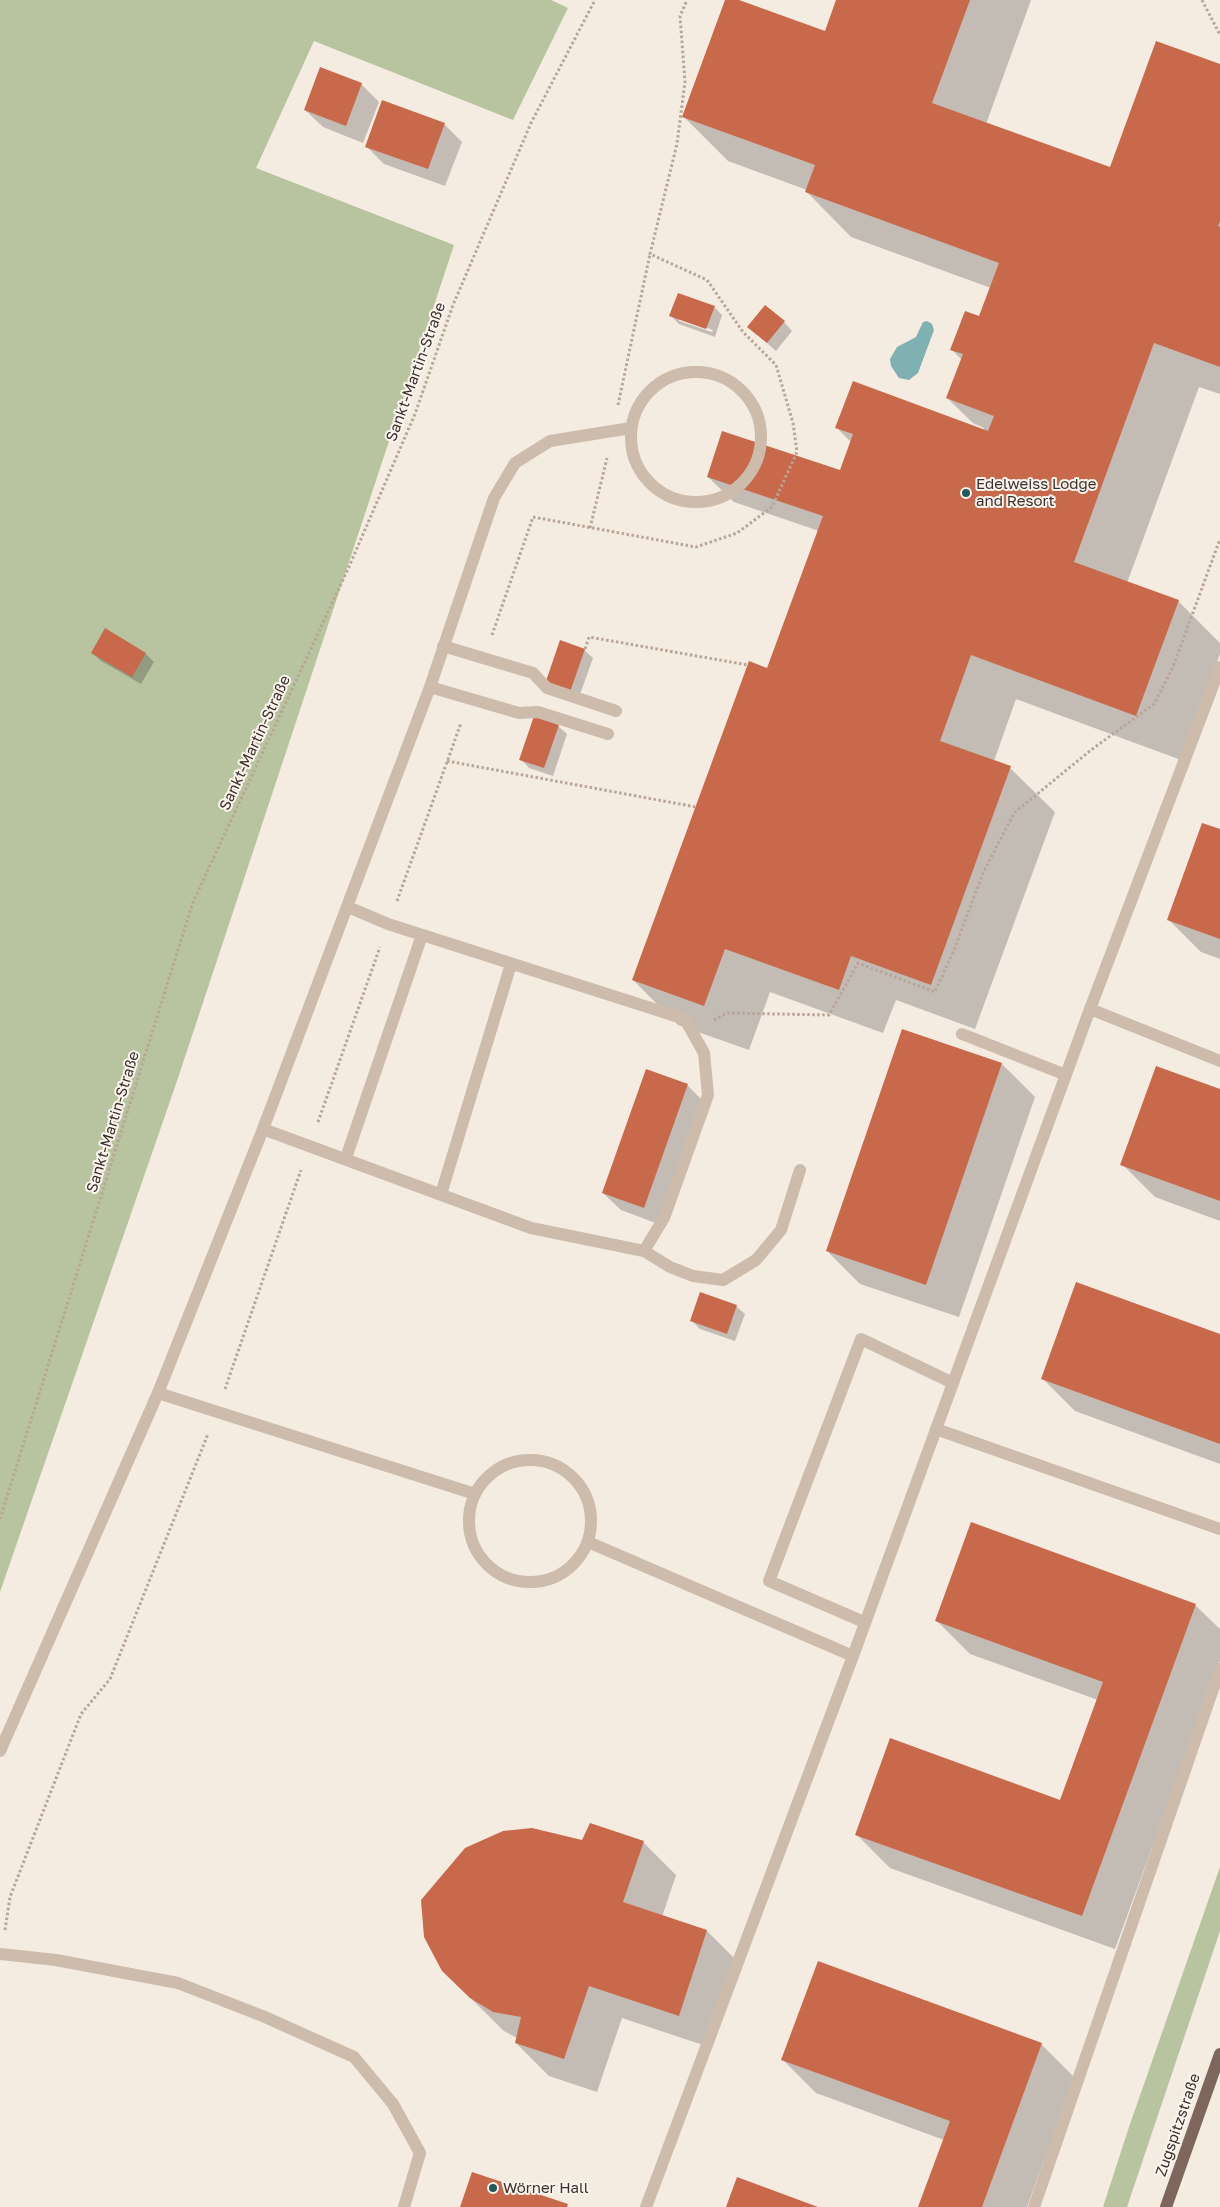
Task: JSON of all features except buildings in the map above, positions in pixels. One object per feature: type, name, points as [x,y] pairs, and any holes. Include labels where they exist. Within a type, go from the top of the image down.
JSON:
[{"type":"main road","name":"Zugspitzstraße","points":[[1166,2207],[1220,2054]]},
{"type":"lane","points":[[693,372],[715,374],[736,384],[751,400],[760,421],[762,442],[757,463],[746,480],[730,494],[710,502],[689,503],[651,486],[638,469],[631,449],[631,428],[638,407],[652,388],[670,376],[693,372]]},
{"type":"lane","points":[[0,1751],[158,1393],[263,1129],[430,687],[494,498],[515,462],[550,441],[631,428]]},
{"type":"lane","points":[[443,646],[533,673],[547,688],[616,712]]},
{"type":"lane","points":[[646,2207],[853,1656],[1090,1009],[1220,667]]},
{"type":"lane","points":[[430,687],[519,713],[538,712],[608,734]]},
{"type":"lane","points":[[348,907],[388,924],[685,1019],[704,1053],[708,1095],[664,1218],[644,1251]]},
{"type":"lane","points":[[346,1158],[422,935]]},
{"type":"lane","points":[[441,1194],[511,964]]},
{"type":"lane","points":[[1090,1009],[1220,1061]]},
{"type":"lane","points":[[962,1034],[1066,1075]]},
{"type":"lane","points":[[263,1129],[346,1158],[531,1228],[644,1251],[670,1268],[693,1276],[723,1280],[756,1260],[781,1230],[800,1170]]},
{"type":"lane","points":[[864,1622],[769,1580],[860,1339],[953,1383]]},
{"type":"lane","points":[[158,1393],[475,1494]]},
{"type":"lane","points":[[936,1429],[1220,1529]]},
{"type":"lane","points":[[524,1461],[544,1462],[563,1469],[578,1483],[588,1501],[592,1522],[588,1542],[578,1559],[564,1573],[546,1581],[526,1583],[506,1578],[489,1568],[477,1552],[470,1534],[469,1514],[475,1494],[487,1478],[504,1466],[524,1461]]},
{"type":"lane","points":[[588,1542],[853,1656]]},
{"type":"lane","points":[[1034,2207],[1220,1669]]},
{"type":"lane","points":[[0,1954],[56,1960],[178,1983],[265,2017],[354,2057],[393,2104],[420,2152],[404,2207]]},
{"type":"path","name":"Sankt-Martin-Straße","points":[[0,1519],[193,902],[348,569],[412,423],[452,305],[531,123],[594,0]]},
{"type":"path","points":[[1202,0],[1220,35]]},
{"type":"path","points":[[590,528],[613,430],[650,254]]},
{"type":"path","points":[[693,1033],[727,1012],[829,1015],[858,963],[935,992],[954,950],[983,873],[1014,813],[1090,750],[1154,704],[1173,667],[1220,539]]},
{"type":"path","points":[[585,649],[589,637],[748,665]]},
{"type":"path","points":[[447,761],[696,807]]},
{"type":"green space","points":[[0,0],[551,0],[568,8],[513,120],[314,41],[256,168],[454,245],[177,1081],[0,1592]]},
{"type":"green space","points":[[1220,1867],[1220,1931],[1127,2207],[1103,2207],[1129,2127]]},
{"type":"water","points":[[927,321],[932,324],[934,330],[918,373],[909,380],[899,378],[891,366],[890,359],[897,347],[916,337],[923,322]]},
{"type":"place","name":"Edelweiss Lodge and Resort","points":[[966,493]]},
{"type":"place","name":"Wörner Hall","points":[[493,2188]]}]
